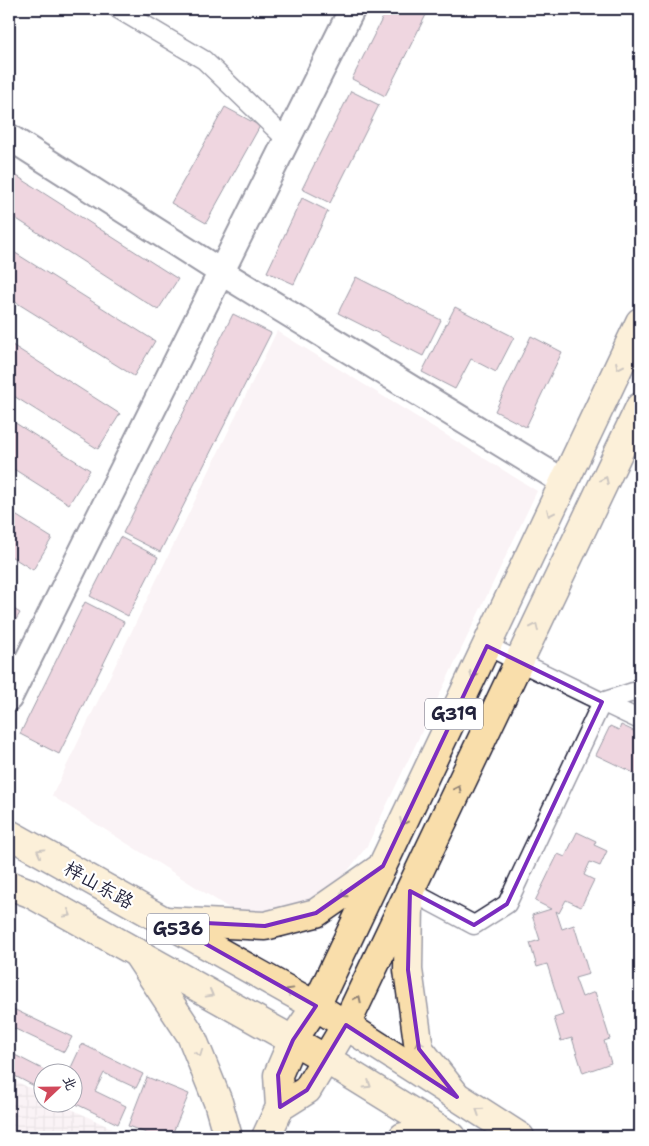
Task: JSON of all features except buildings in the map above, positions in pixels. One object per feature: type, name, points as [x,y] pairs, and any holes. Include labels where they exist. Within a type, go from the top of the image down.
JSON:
[{"type":"main road","name":"G319","points":[[266,1137],[280,1107],[278,1075],[293,1040],[316,1006],[640,324]]},
{"type":"main road","name":"G319","points":[[280,1107],[307,1090],[346,1025],[640,407]]},
{"type":"main road","name":"梓山东路","points":[[9,834],[316,1006],[346,1025]]},
{"type":"main road","points":[[164,921],[265,926],[316,913],[383,866]]},
{"type":"main road","name":"G536","points":[[9,885],[30,893],[293,1040],[446,1134]]},
{"type":"main road","points":[[410,890],[408,970],[419,1048],[456,1096]]},
{"type":"main road","points":[[136,952],[191,1035],[218,1102],[228,1137]]},
{"type":"main road","name":"G536","points":[[346,1025],[520,1137]]},
{"type":"main road","points":[[403,1137],[446,1134]]},
{"type":"street","points":[[118,9],[204,60],[286,140]]},
{"type":"street","points":[[9,698],[352,9]]},
{"type":"street","points":[[9,137],[221,272],[564,482]]},
{"type":"street","points":[[486,646],[640,720]]},
{"type":"street","points":[[410,890],[474,926],[507,904],[602,702],[632,692],[640,695]]},
{"type":"highlighted area","points":[[487,646],[602,702],[507,904],[474,925],[410,891],[408,970],[419,1049],[457,1097],[346,1025],[307,1090],[280,1107],[278,1075],[293,1040],[316,1006],[165,921],[265,926],[316,913],[383,866]]},
{"type":"shaded area","points":[[277,331],[537,491],[367,846],[336,886],[295,913],[237,913],[52,796]]},
{"type":"shaded area","points":[[9,1078],[32,1089],[32,1114],[82,1114],[115,1130],[112,1137],[9,1137]]}]
